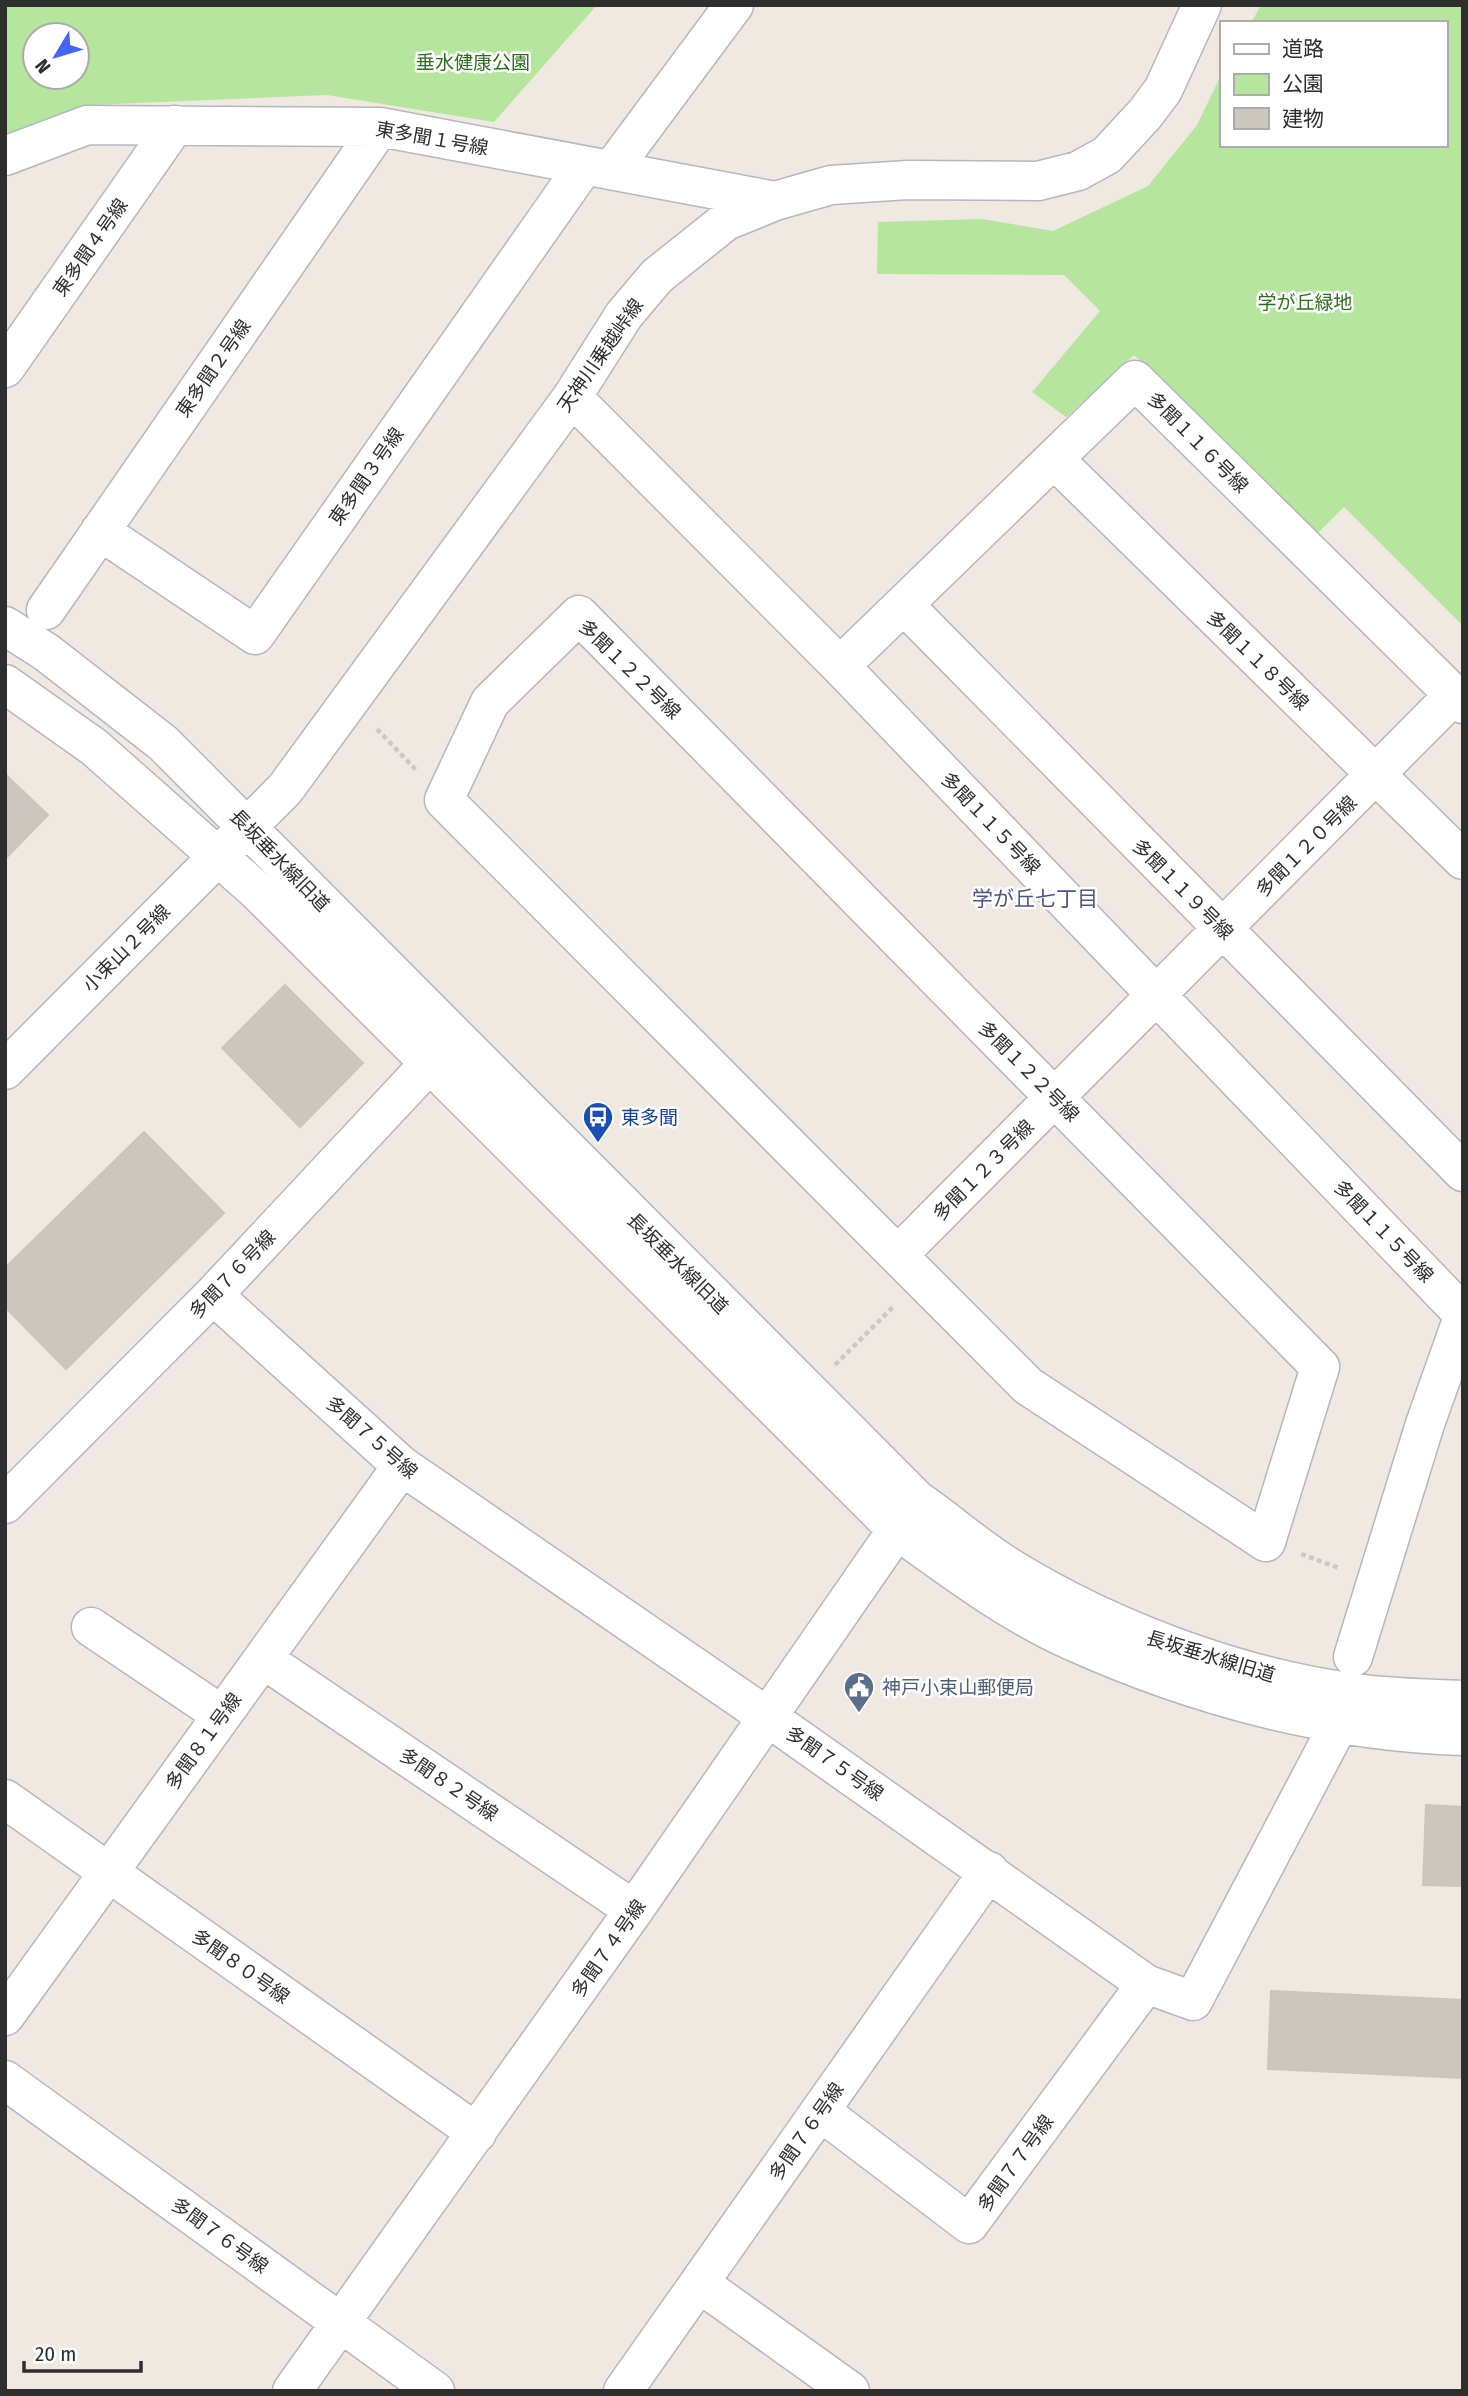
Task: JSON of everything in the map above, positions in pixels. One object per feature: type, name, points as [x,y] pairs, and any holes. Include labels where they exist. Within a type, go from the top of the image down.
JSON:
[{"type":"street","points":[[598,168],[734,5]]},
{"type":"street","name":"天神川乗越峠線","points":[[248,827],[285,789],[572,397],[624,315],[657,276],[726,222],[775,201],[831,185],[908,180],[1038,181],[1078,172],[1107,155],[1163,90],[1202,5]]},
{"type":"street","name":"東多聞１号線","points":[[5,156],[87,125],[380,127],[775,201]]},
{"type":"street","name":"東多聞４号線","points":[[5,368],[175,125]]},
{"type":"street","name":"東多聞２号線","points":[[46,610],[380,127]]},
{"type":"street","name":"東多聞３号線","points":[[100,531],[254,635],[598,168]]},
{"type":"street","name":"多聞１１６号線","points":[[840,666],[1135,380],[1458,700]]},
{"type":"street","name":"多聞１１５号線","points":[[572,397],[840,666],[1463,1315]]},
{"type":"street","name":"多聞１１８号線","points":[[1054,459],[1463,860]]},
{"type":"street","name":"多聞１１９号線","points":[[904,605],[1463,1172]]},
{"type":"street","name":"多聞１２２号線","points":[[444,800],[490,702],[579,615],[1320,1367],[1266,1542]]},
{"type":"street","name":"長坂垂水線旧道","points":[[5,626],[46,652],[163,743],[248,827],[443,1052]]},
{"type":"street","name":"長坂垂水線旧道","points":[[5,684],[94,747],[216,857],[443,1052],[907,1515],[971,1583],[1070,1641],[1209,1695],[1349,1692],[1463,1700]]},
{"type":"street","name":"多聞１２０号線","points":[[1158,996],[1376,775],[1458,700]]},
{"type":"street","points":[[444,800],[1028,1386],[1266,1542]]},
{"type":"street","name":"小束山２号線","points":[[5,1069],[248,827]]},
{"type":"street","name":"多聞１２３号線","points":[[909,1267],[1055,1098],[1158,996]]},
{"type":"street","name":"多聞７６号線","points":[[5,1504],[214,1295],[443,1052]]},
{"type":"street","name":"多聞７５号線","points":[[214,1295],[401,1466],[769,1718],[1146,1984],[1193,2001],[1349,1692]]},
{"type":"street","points":[[1349,1692],[1377,1581],[1463,1315]]},
{"type":"street","name":"多聞８１号線","points":[[5,2016],[401,1466]]},
{"type":"street","name":"多聞７４号線","points":[[292,2391],[769,1718],[907,1515]]},
{"type":"street","points":[[91,1627],[222,1715]]},
{"type":"street","name":"多聞８２号線","points":[[262,1658],[634,1910]]},
{"type":"street","name":"長坂垂水線旧道","points":[[1349,1692],[1463,1736]]},
{"type":"street","name":"多聞８０号線","points":[[5,1800],[477,2133]]},
{"type":"street","name":"多聞７６号線","points":[[623,2391],[989,1871]]},
{"type":"street","name":"多聞７７号線","points":[[820,2111],[969,2224],[1146,1984]]},
{"type":"street","name":"多聞７６号線","points":[[5,2080],[435,2391]]},
{"type":"street","points":[[699,2283],[850,2391]]},
{"type":"path","points":[[350,700],[444,800]]},
{"type":"path","points":[[831,1368],[909,1267]]},
{"type":"path","points":[[1266,1542],[1377,1581]]},
{"type":"green space","name":"垂水健康公園","points":[[5,5],[597,5],[494,122],[327,95],[91,105],[5,136]]},
{"type":"green space","name":"学が丘緑地","points":[[1261,5],[1463,5],[1463,626],[1344,507],[1318,533],[1134,355],[1066,417],[1032,392],[1100,311],[1064,275],[877,274],[878,222],[982,219],[1053,231],[1148,186],[1197,125],[1220,77],[1220,147],[1447,147],[1447,21],[1252,21]]},
{"type":"building","points":[[5,774],[48,815],[5,859]]},
{"type":"building","points":[[285,985],[363,1063],[300,1127],[222,1048]]},
{"type":"building","points":[[144,1132],[224,1213],[66,1369],[5,1307],[5,1268]]},
{"type":"building","points":[[1426,1805],[1463,1807],[1463,1886],[1423,1885]]},
{"type":"building","points":[[1271,1991],[1463,2000],[1463,2078],[1268,2069]]},
{"type":"place","name":"東多聞","points":[[598,1144]]},
{"type":"place","name":"神戸小束山郵便局","points":[[859,1714]]},
{"type":"district","name":"学が丘七丁目","points":[[1035,899]]}]
